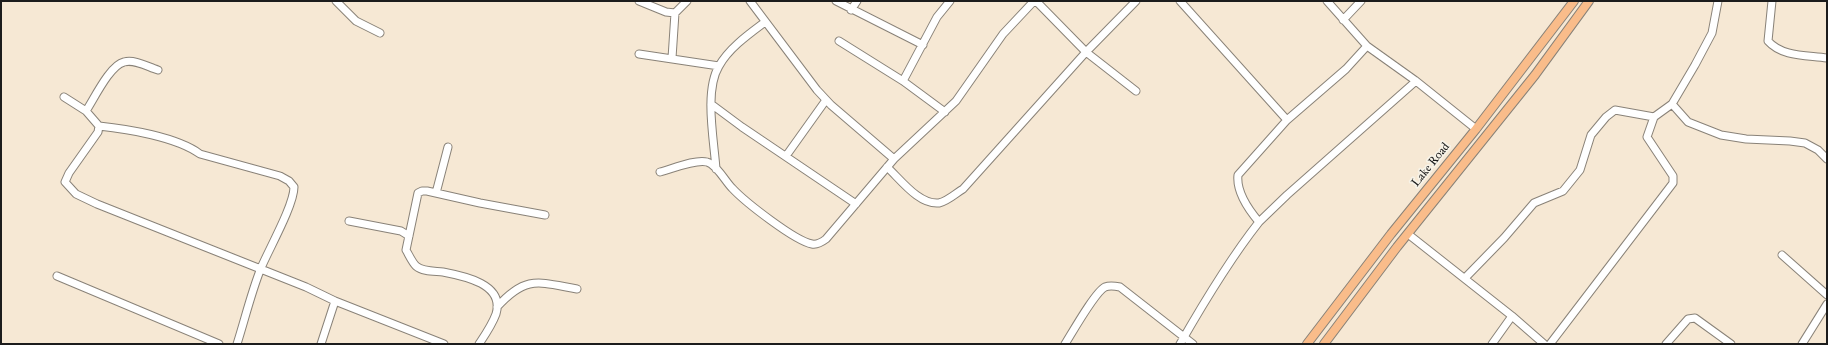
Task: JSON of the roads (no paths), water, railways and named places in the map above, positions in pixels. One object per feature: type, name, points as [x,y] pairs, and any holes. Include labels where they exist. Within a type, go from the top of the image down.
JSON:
[{"type":"main road","name":"Lake Road","points":[[1307,344],[1391,234],[1476,129],[1574,1]]},
{"type":"main road","name":"Lake Road","points":[[1324,344],[1481,140],[1535,75],[1589,1]]},
{"type":"street","points":[[336,1],[356,21],[380,33]]},
{"type":"street","points":[[639,1],[666,12],[675,13]]},
{"type":"street","points":[[672,58],[675,13],[687,1]]},
{"type":"street","points":[[750,1],[826,100],[894,159]]},
{"type":"street","points":[[836,1],[922,45]]},
{"type":"street","points":[[852,10],[857,1]]},
{"type":"street","points":[[902,81],[937,17],[950,1]]},
{"type":"street","points":[[660,172],[699,162],[709,162],[733,190],[763,215],[787,231],[812,244],[819,244],[826,239],[894,159],[945,112],[969,85],[1003,34],[1035,1],[1086,52],[1136,91]]},
{"type":"street","points":[[887,167],[917,195],[928,202],[941,202],[963,189],[1086,52],[1136,1]]},
{"type":"street","points":[[1180,1],[1287,120]]},
{"type":"street","points":[[1327,1],[1367,46],[1416,81],[1476,129]]},
{"type":"street","points":[[1343,20],[1361,1]]},
{"type":"street","points":[[1550,344],[1673,183],[1673,176],[1647,137],[1654,117],[1672,104],[1696,65],[1712,33],[1718,1]]},
{"type":"street","points":[[1772,1],[1768,41],[1773,47],[1781,52],[1827,58]]},
{"type":"street","points":[[716,169],[711,104],[713,80],[719,66],[742,39],[765,22]]},
{"type":"street","points":[[839,42],[902,81],[945,112]]},
{"type":"street","points":[[1259,222],[1246,204],[1240,191],[1237,184],[1238,175],[1287,120],[1346,69],[1367,46]]},
{"type":"street","points":[[639,54],[719,66]]},
{"type":"street","points":[[86,111],[111,70],[118,64],[125,61],[136,62],[158,70]]},
{"type":"street","points":[[1180,344],[1218,280],[1259,222],[1287,195],[1416,81]]},
{"type":"street","points":[[64,97],[86,111],[99,126],[115,128],[168,140],[193,149],[200,154],[280,176],[294,186],[294,193],[261,270],[237,344]]},
{"type":"street","points":[[786,156],[826,100]]},
{"type":"street","points":[[711,104],[742,127],[856,204]]},
{"type":"street","points":[[1672,104],[1688,122],[1721,135],[1746,139],[1805,143],[1818,150],[1827,159]]},
{"type":"street","points":[[1465,278],[1504,238],[1534,202],[1563,190],[1580,170],[1591,135],[1606,117],[1615,110],[1654,117]]},
{"type":"street","points":[[99,126],[98,132],[69,173],[66,182],[76,194],[97,204],[306,287],[335,301],[444,344]]},
{"type":"street","points":[[436,193],[448,146]]},
{"type":"street","points":[[497,307],[495,297],[488,288],[475,280],[416,267],[406,250],[418,193],[422,191],[436,193],[546,215]]},
{"type":"street","points":[[349,221],[401,230],[409,236]]},
{"type":"street","points":[[1408,234],[1512,316],[1544,344]]},
{"type":"street","points":[[1782,255],[1827,295]]},
{"type":"street","points":[[57,276],[219,344]]},
{"type":"street","points":[[479,344],[491,324],[497,307],[510,292],[518,287],[541,282],[577,289]]},
{"type":"street","points":[[1065,344],[1096,296],[1104,288],[1112,286],[1120,287],[1193,344]]},
{"type":"street","points":[[321,344],[335,301]]},
{"type":"street","points":[[1802,344],[1827,304]]},
{"type":"street","points":[[1492,344],[1512,316]]},
{"type":"street","points":[[1666,344],[1688,319],[1695,318],[1731,344]]}]
